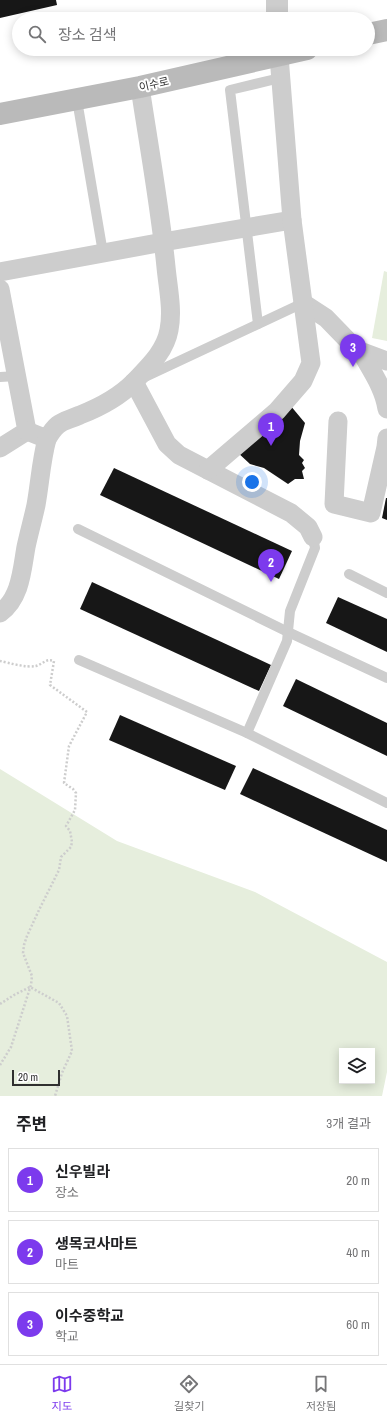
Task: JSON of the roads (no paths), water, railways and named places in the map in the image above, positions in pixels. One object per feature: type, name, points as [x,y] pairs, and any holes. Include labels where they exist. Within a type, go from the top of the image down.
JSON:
[{"type":"main road","points":[[375,33],[387,30]]},
{"type":"main road","name":"이수로","points":[[0,114],[140,87],[262,56]]},
{"type":"street","points":[[277,0],[277,12]]},
{"type":"street","points":[[208,470],[277,411],[303,381],[311,363],[292,220],[278,56]]},
{"type":"street","points":[[0,613],[6,609],[22,576],[26,549],[36,505],[43,452],[47,439],[53,428],[61,422],[80,415],[126,390],[157,356],[164,345],[169,331],[170,308],[163,242],[140,87]]},
{"type":"street","points":[[0,272],[292,220]]},
{"type":"street","points":[[0,289],[8,377],[27,431],[47,439]]},
{"type":"street","points":[[303,303],[326,318],[357,350],[387,361]]},
{"type":"street","points":[[361,352],[379,383],[387,409]]},
{"type":"street","points":[[134,382],[167,444],[179,455],[291,513],[308,526],[313,537]]},
{"type":"street","points":[[338,422],[334,504],[371,513],[387,438]]},
{"type":"street","points":[[0,448],[27,431]]},
{"type":"lane","points":[[258,324],[230,90],[280,78]]},
{"type":"lane","points":[[77,100],[103,253]]},
{"type":"lane","points":[[134,382],[303,303]]},
{"type":"lane","points":[[78,529],[288,632],[387,678]]},
{"type":"lane","points":[[247,733],[287,641],[290,611],[315,548],[313,537]]},
{"type":"lane","points":[[349,574],[387,593]]},
{"type":"lane","points":[[79,660],[247,733],[387,803]]},
{"type":"place","name":"이수중학교","points":[[353,367]]},
{"type":"place","name":"신우빌라","points":[[271,446]]},
{"type":"place","name":"생목코사마트","points":[[271,582]]}]
